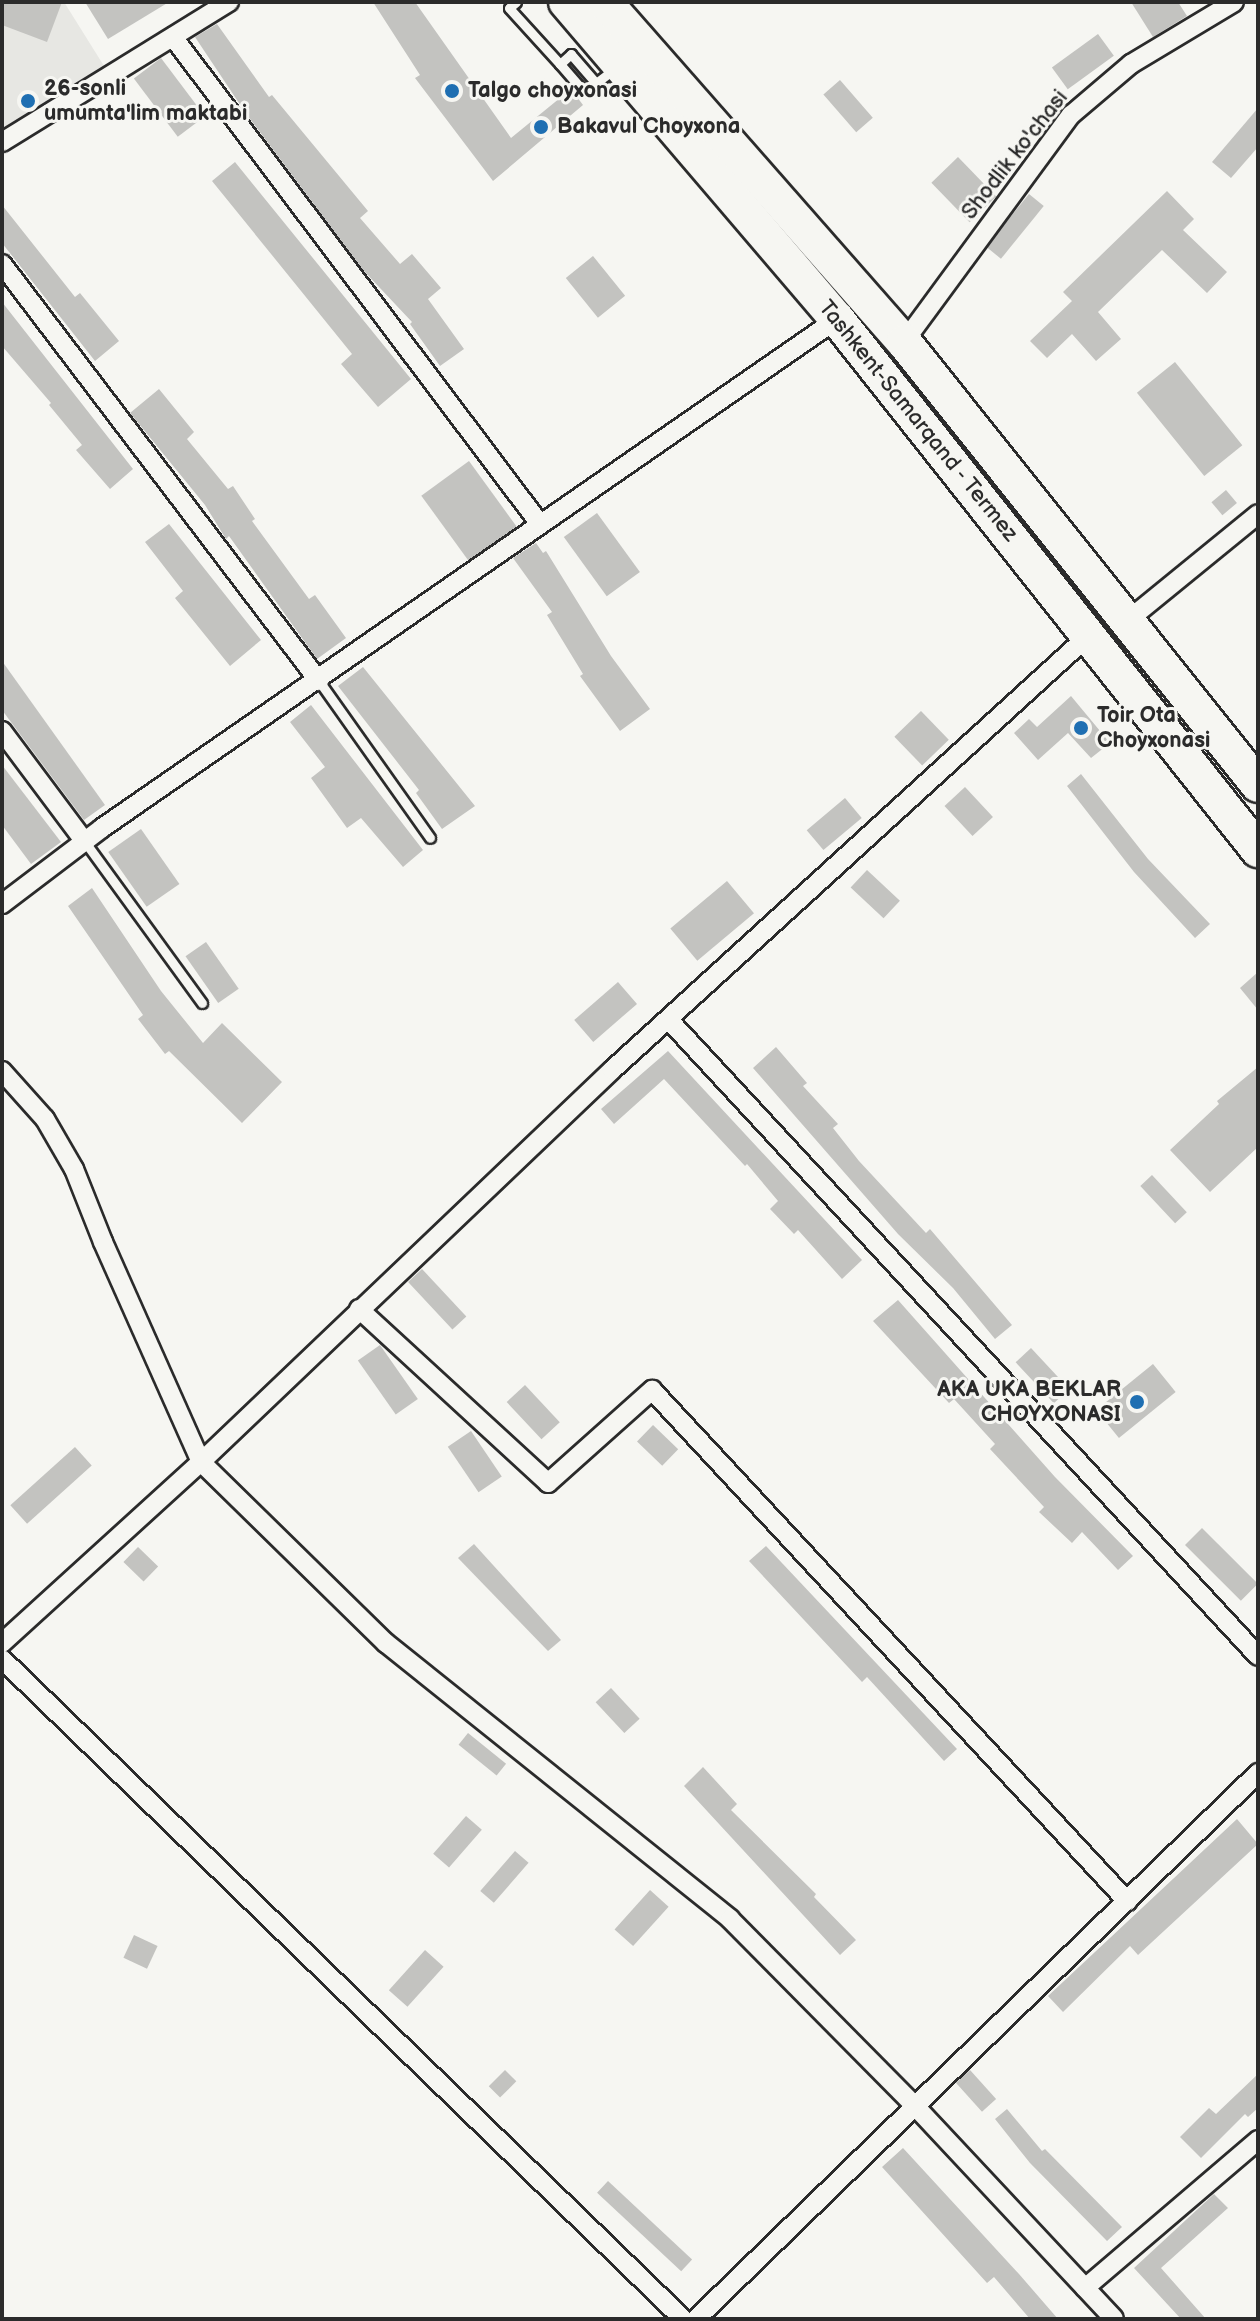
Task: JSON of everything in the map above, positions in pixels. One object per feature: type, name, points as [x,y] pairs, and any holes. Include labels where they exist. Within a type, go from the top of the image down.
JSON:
[{"type":"highway","name":"Tashkent-Samarqand - Termez","points":[[566,2],[608,74],[837,319],[1258,850]]},
{"type":"highway","name":"Tashkent-Samarqand - Termez","points":[[605,2],[904,342],[1258,785]]},
{"type":"highway","points":[[923,427],[927,413],[934,407],[966,418]]},
{"type":"street","points":[[2,142],[229,2]]},
{"type":"street","name":"Shodlik ko'chasi","points":[[904,342],[1071,115],[1131,64],[1234,2]]},
{"type":"street","points":[[173,37],[540,524]]},
{"type":"street","points":[[2,264],[319,681]]},
{"type":"street","points":[[2,904],[85,842],[837,319]]},
{"type":"street","points":[[1127,621],[1258,514]]},
{"type":"street","points":[[2,1643],[201,1462],[668,1019],[1088,636]]},
{"type":"street","points":[[2,731],[85,842]]},
{"type":"street","points":[[668,1019],[1258,1656]]},
{"type":"street","points":[[2,1071],[45,1119],[74,1169],[103,1242],[201,1462],[386,1643],[730,1919],[915,2106],[1114,2319]]},
{"type":"street","points":[[359,1309],[548,1483],[652,1390],[1127,1901]]},
{"type":"street","points":[[2,1659],[683,2319]]},
{"type":"street","points":[[696,2319],[1258,1773]]},
{"type":"street","points":[[1085,2288],[1258,2140]]},
{"type":"lane","points":[[516,2],[509,8],[584,92],[608,74],[571,54],[560,64]]},
{"type":"lane","points":[[319,681],[430,838]]},
{"type":"lane","points":[[85,842],[202,1003]]},
{"type":"shaded area","name":"26-sonli umumta'lim maktabi","points":[[2,2],[64,2],[104,66],[2,136]]},
{"type":"building","points":[[2,2],[62,2],[47,42],[2,25]]},
{"type":"building","points":[[85,2],[169,2],[108,39]]},
{"type":"building","points":[[373,2],[415,2],[511,138],[571,89],[583,105],[493,181],[415,78],[420,75]]},
{"type":"building","points":[[1131,2],[1178,2],[1187,16],[1153,37]]},
{"type":"building","points":[[217,24],[269,97],[272,95],[368,211],[360,218],[400,264],[412,254],[441,288],[428,299],[464,349],[440,366],[410,324],[412,322],[363,270],[247,115],[195,37]]},
{"type":"building","points":[[1098,34],[1114,56],[1068,89],[1052,68]]},
{"type":"building","points":[[161,58],[205,116],[178,137],[134,78]]},
{"type":"building","points":[[840,80],[873,118],[856,132],[823,94]]},
{"type":"building","points":[[1258,108],[1258,147],[1231,178],[1212,162]]},
{"type":"building","points":[[958,157],[996,197],[970,222],[931,183]]},
{"type":"building","points":[[235,162],[411,379],[378,407],[341,364],[352,354],[212,181]]},
{"type":"building","points":[[1167,191],[1194,219],[1183,230],[1227,272],[1207,293],[1162,250],[1098,312],[1121,339],[1096,361],[1072,334],[1047,358],[1030,341],[1072,301],[1063,292]]},
{"type":"building","points":[[1029,194],[1044,206],[1001,259],[986,247]]},
{"type":"building","points":[[2,205],[75,297],[80,293],[119,341],[95,361],[2,243]]},
{"type":"building","points":[[593,256],[625,296],[598,318],[566,278]]},
{"type":"building","points":[[2,302],[133,469],[110,489],[76,450],[82,445],[49,405],[51,403],[2,346]]},
{"type":"building","points":[[1175,362],[1242,445],[1204,476],[1137,393]]},
{"type":"building","points":[[159,389],[194,432],[187,439],[228,489],[233,486],[255,519],[252,521],[309,599],[315,595],[346,638],[317,659],[229,536],[226,539],[205,505],[130,413]]},
{"type":"building","points":[[469,461],[517,527],[469,561],[421,496]]},
{"type":"building","points":[[1226,490],[1237,503],[1222,515],[1211,502]]},
{"type":"building","points":[[597,513],[640,572],[607,596],[564,537]]},
{"type":"building","points":[[169,524],[261,640],[230,666],[175,598],[183,591],[145,542]]},
{"type":"building","points":[[536,543],[543,553],[546,551],[611,656],[650,709],[620,731],[580,676],[583,674],[547,615],[552,612],[513,558]]},
{"type":"building","points":[[2,661],[105,805],[84,820],[2,710]]},
{"type":"building","points":[[363,667],[475,806],[442,829],[416,793],[419,790],[338,686]]},
{"type":"building","points":[[1071,696],[1110,743],[1091,758],[1068,733],[1038,760],[1014,733],[1029,719],[1037,727]]},
{"type":"building","points":[[311,705],[423,850],[403,867],[361,818],[347,828],[311,778],[325,767],[290,722]]},
{"type":"building","points":[[921,711],[949,740],[922,765],[894,737]]},
{"type":"building","points":[[2,765],[61,842],[31,864],[2,825]]},
{"type":"building","points":[[1081,774],[1148,859],[1210,924],[1195,938],[1134,872],[1067,786]]},
{"type":"building","points":[[965,787],[993,817],[972,836],[945,806]]},
{"type":"building","points":[[845,798],[862,818],[823,850],[807,830]]},
{"type":"building","points":[[141,829],[179,884],[147,907],[108,852]]},
{"type":"building","points":[[867,870],[900,901],[884,918],[851,888]]},
{"type":"building","points":[[727,881],[754,913],[697,961],[670,929]]},
{"type":"building","points":[[92,888],[161,991],[203,1043],[222,1023],[282,1082],[242,1123],[169,1051],[165,1054],[138,1019],[143,1015],[68,906]]},
{"type":"building","points":[[206,942],[239,989],[218,1003],[186,956]]},
{"type":"building","points":[[1258,972],[1258,1010],[1240,988]]},
{"type":"building","points":[[618,982],[637,1004],[593,1042],[574,1020]]},
{"type":"building","points":[[776,1047],[807,1083],[803,1086],[838,1124],[833,1128],[859,1161],[926,1233],[930,1229],[1012,1325],[995,1339],[953,1288],[898,1234],[753,1068]]},
{"type":"building","points":[[668,1051],[862,1260],[842,1279],[798,1230],[794,1234],[770,1209],[778,1201],[747,1164],[745,1166],[664,1079],[614,1124],[601,1109]]},
{"type":"building","points":[[1258,1067],[1258,1147],[1210,1192],[1170,1150],[1219,1104],[1217,1101]]},
{"type":"building","points":[[1152,1175],[1187,1212],[1175,1223],[1140,1186]]},
{"type":"building","points":[[422,1269],[466,1317],[452,1329],[408,1282]]},
{"type":"building","points":[[898,1300],[1055,1477],[1133,1556],[1118,1570],[1082,1532],[1072,1543],[1039,1512],[1044,1507],[990,1449],[995,1444],[954,1399],[949,1403],[873,1321]]},
{"type":"building","points":[[380,1345],[418,1399],[396,1415],[358,1360]]},
{"type":"building","points":[[1031,1348],[1069,1389],[1054,1403],[1016,1362]]},
{"type":"building","name":"AKA UKA BEKLAR CHOYXONASI","points":[[1153,1364],[1176,1392],[1119,1438],[1096,1410]]},
{"type":"building","points":[[525,1385],[560,1422],[541,1439],[507,1402]]},
{"type":"building","points":[[653,1425],[678,1449],[662,1466],[637,1442]]},
{"type":"building","points":[[471,1431],[502,1477],[479,1492],[448,1447]]},
{"type":"building","points":[[75,1447],[92,1466],[27,1524],[10,1505]]},
{"type":"building","points":[[1202,1528],[1258,1584],[1241,1601],[1185,1545]]},
{"type":"building","points":[[474,1544],[561,1640],[548,1651],[458,1558]]},
{"type":"building","points":[[766,1546],[957,1749],[944,1761],[867,1677],[862,1682],[749,1561]]},
{"type":"building","points":[[138,1547],[158,1566],[144,1582],[123,1562]]},
{"type":"building","points":[[611,1688],[640,1719],[624,1733],[596,1702]]},
{"type":"building","points":[[468,1733],[506,1764],[497,1775],[459,1745]]},
{"type":"building","points":[[703,1767],[737,1804],[731,1810],[816,1894],[814,1897],[856,1940],[840,1955],[684,1786]]},
{"type":"building","points":[[466,1816],[482,1830],[449,1868],[433,1854]]},
{"type":"building","points":[[1237,1819],[1258,1844],[1138,1955],[1130,1946],[1063,2012],[1048,1996]]},
{"type":"building","points":[[515,1851],[529,1863],[494,1903],[480,1891]]},
{"type":"building","points":[[650,1890],[669,1907],[633,1946],[615,1929]]},
{"type":"building","points":[[134,1935],[158,1946],[147,1969],[123,1958]]},
{"type":"building","points":[[425,1950],[444,1967],[407,2007],[389,1990]]},
{"type":"building","points":[[505,2070],[516,2081],[500,2098],[489,2086]]},
{"type":"building","points":[[970,2070],[996,2099],[982,2112],[956,2083]]},
{"type":"building","points":[[1258,2074],[1258,2108],[1248,2117],[1245,2114],[1201,2158],[1180,2137],[1209,2108],[1216,2114]]},
{"type":"building","points":[[1007,2109],[1042,2151],[1045,2149],[1122,2227],[1107,2241],[1030,2163],[995,2119]]},
{"type":"building","points":[[903,2148],[1058,2319],[1030,2319],[994,2277],[987,2283],[882,2167]]},
{"type":"building","points":[[608,2181],[692,2259],[681,2271],[597,2193]]},
{"type":"building","points":[[1214,2194],[1228,2208],[1161,2268],[1206,2319],[1181,2319],[1134,2268]]},
{"type":"place","name":"Talgo choyxonasi","points":[[452,91]]},
{"type":"place","name":"26-sonli umumta'lim maktabi","points":[[28,101]]},
{"type":"place","name":"Bakavul Choyxona","points":[[541,127]]},
{"type":"place","name":"Toir Ota Choyxonasi","points":[[1081,728]]},
{"type":"place","name":"AKA UKA BEKLAR CHOYXONASI","points":[[1137,1402]]}]
